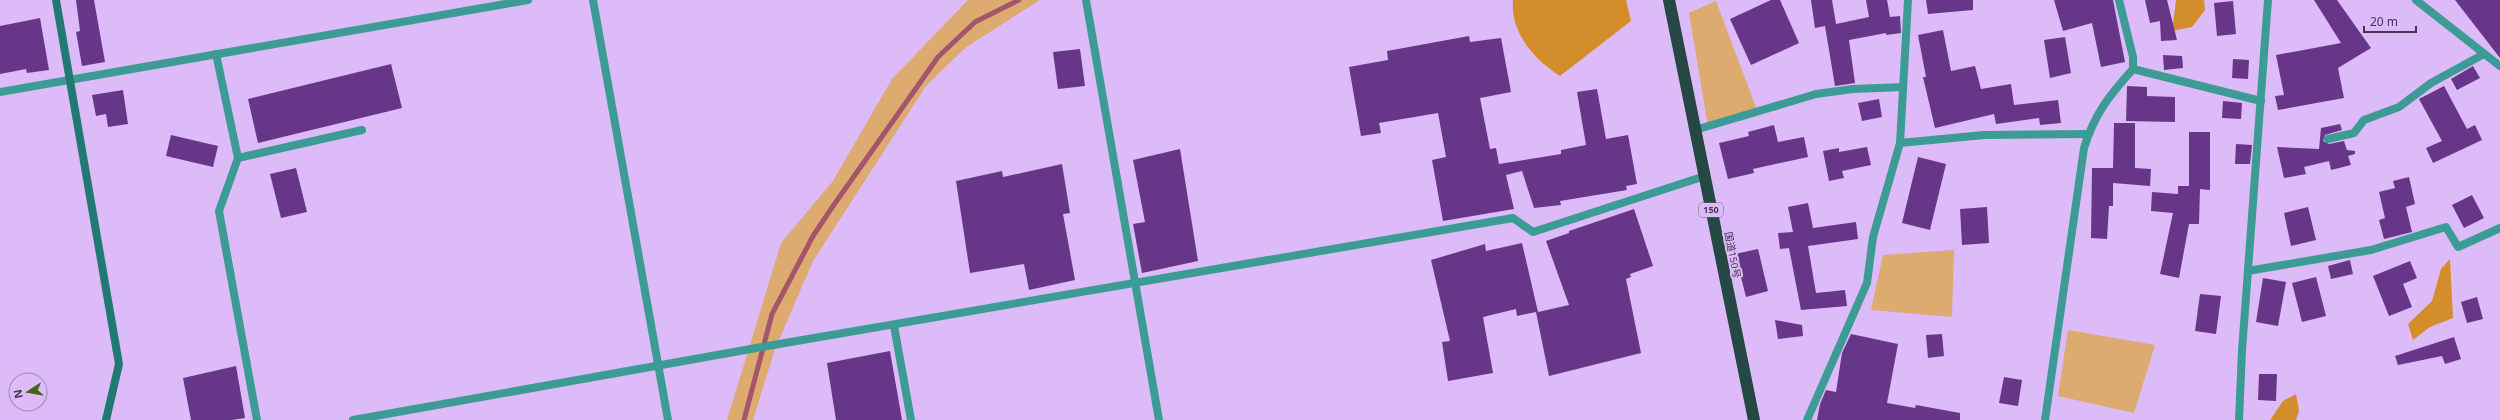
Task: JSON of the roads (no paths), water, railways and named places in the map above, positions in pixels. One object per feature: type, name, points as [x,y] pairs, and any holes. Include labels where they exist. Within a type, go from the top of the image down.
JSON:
[{"type":"highway","name":"国道150号","points":[[1669,0],[1754,420]]},
{"type":"street","points":[[56,0],[119,364],[106,420]]},
{"type":"street","points":[[0,92],[528,0]]},
{"type":"street","points":[[593,0],[668,420]]},
{"type":"street","points":[[1086,0],[1159,420]]},
{"type":"street","points":[[1807,420],[1867,283],[1873,237],[1900,143],[1908,0]]},
{"type":"street","points":[[2045,420],[2084,148],[2092,122],[2107,98],[2133,69],[2132,57],[2119,0]]},
{"type":"street","points":[[2239,420],[2248,271],[2268,0]]},
{"type":"street","points":[[2416,0],[2500,66]]},
{"type":"street","points":[[216,54],[238,158],[219,211],[257,420]]},
{"type":"street","points":[[2328,139],[2354,133],[2364,120],[2399,107],[2431,83],[2484,54]]},
{"type":"street","points":[[2133,69],[2261,101]]},
{"type":"street","points":[[1695,130],[1816,94],[1853,89],[1903,87]]},
{"type":"street","points":[[238,158],[362,130]]},
{"type":"street","points":[[1900,143],[1984,135],[2088,134]]},
{"type":"street","points":[[353,420],[658,367],[779,344],[894,326],[1513,218],[1533,232],[1705,176]]},
{"type":"street","points":[[2248,271],[2371,250],[2446,227],[2458,248],[2500,228]]},
{"type":"street","points":[[894,326],[911,420]]},
{"type":"waterway","points":[[744,420],[772,314],[813,236],[938,57],[975,22],[1019,0]]}]
